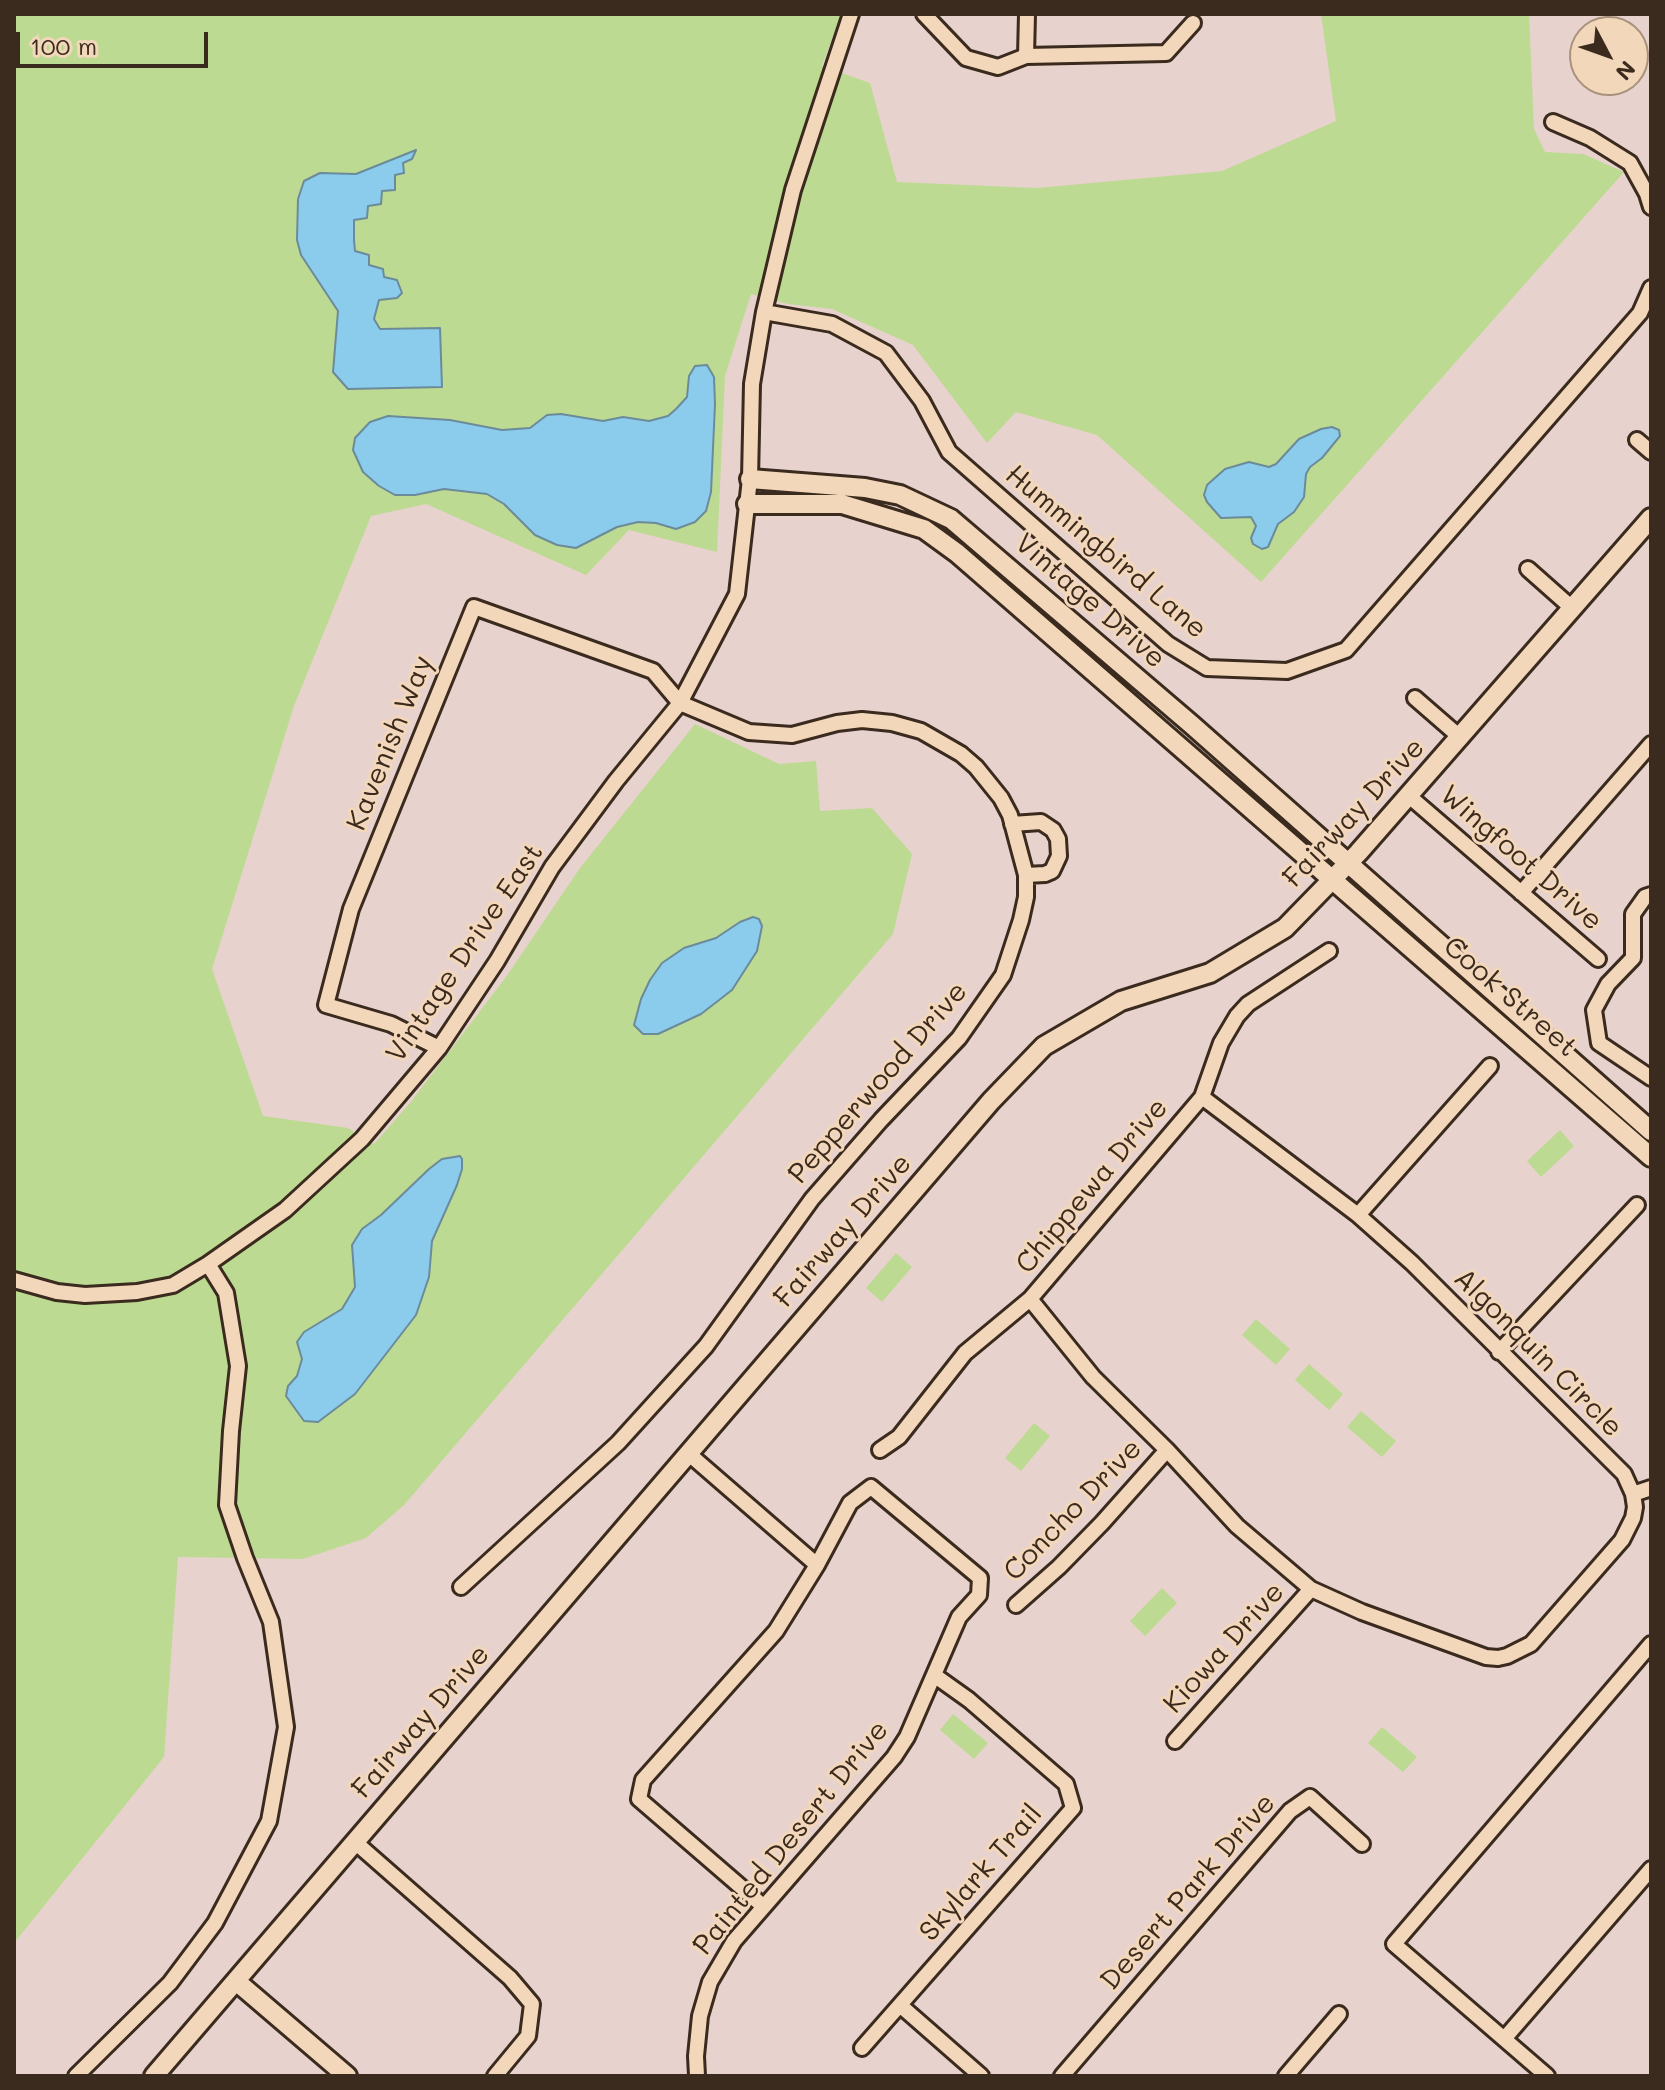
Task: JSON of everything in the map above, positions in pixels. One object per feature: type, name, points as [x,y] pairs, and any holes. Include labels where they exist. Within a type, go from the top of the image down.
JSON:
[{"type":"street","name":"Vintage Drive East","points":[[14,1280],[57,1292],[85,1295],[137,1292],[173,1285],[285,1210],[362,1139],[439,1048],[497,961],[552,867],[616,781],[680,703],[737,594],[750,479],[752,384],[764,312],[793,190],[851,14]]},
{"type":"street","points":[[924,14],[966,58],[998,67],[1026,56],[1166,53],[1193,23]]},
{"type":"street","points":[[1026,56],[1027,14]]},
{"type":"street","points":[[1553,122],[1590,138],[1630,163],[1651,207]]},
{"type":"street","name":"Hummingbird Lane","points":[[764,312],[832,324],[886,353],[922,401],[949,452],[1168,644],[1207,668],[1287,671],[1346,650],[1640,313],[1651,288]]},
{"type":"street","points":[[1637,440],[1651,452]]},
{"type":"street","name":"Vintage Drive","points":[[750,479],[865,488],[900,495],[951,519],[1348,863]]},
{"type":"street","name":"Vintage Drive","points":[[747,504],[842,504],[924,529],[957,553],[1332,880]]},
{"type":"street","name":"Fairway Drive","points":[[154,2076],[991,1101],[1044,1046],[1121,1001],[1210,973],[1285,928],[1461,738],[1651,518]]},
{"type":"street","points":[[1528,569],[1572,608]]},
{"type":"street","name":"Kavenish Way","points":[[439,1048],[391,1024],[326,1005],[351,909],[474,607],[653,671],[680,703]]},
{"type":"street","points":[[1415,698],[1461,738]]},
{"type":"street","name":"Pepperwood Drive","points":[[461,1587],[618,1443],[706,1346],[812,1199],[959,1038],[1003,975],[1021,920],[1026,897],[1026,875],[1012,824],[1001,798],[961,754],[921,731],[892,723],[862,720],[837,723],[792,735],[749,732],[680,703]]},
{"type":"street","points":[[1521,893],[1651,744]]},
{"type":"street","name":"Wingfoot Drive","points":[[1409,796],[1598,959]]},
{"type":"street","points":[[1012,824],[1041,822],[1053,830],[1058,839],[1059,856],[1052,871],[1026,875]]},
{"type":"street","name":"Cook Street","points":[[1348,863],[1651,1131]]},
{"type":"street","name":"Cook Street","points":[[1332,880],[1651,1157]]},
{"type":"street","points":[[1651,895],[1645,897],[1633,914],[1633,958],[1608,984],[1594,1010],[1599,1043],[1651,1078]]},
{"type":"street","name":"Chippewa Drive","points":[[880,1450],[899,1437],[965,1353],[1030,1299],[1202,1097],[1221,1043],[1237,1016],[1248,1004],[1329,951]]},
{"type":"street","points":[[1358,1215],[1490,1066]]},
{"type":"street","name":"Algonquin Circle","points":[[1202,1097],[1358,1215],[1412,1263],[1624,1474],[1633,1494]]},
{"type":"street","points":[[1499,1352],[1637,1205]]},
{"type":"street","points":[[76,2076],[170,1983],[215,1923],[269,1821],[286,1727],[271,1622],[227,1505],[238,1366],[226,1293],[208,1264]]},
{"type":"street","points":[[1030,1299],[1093,1377],[1167,1450],[1237,1526],[1311,1589],[1362,1612],[1486,1657],[1507,1656],[1531,1644],[1622,1540],[1633,1518],[1633,1494],[1651,1488]]},
{"type":"street","name":"Concho Drive","points":[[1016,1605],[1102,1523],[1167,1450]]},
{"type":"street","points":[[689,1454],[817,1565],[776,1631],[643,1780],[639,1799],[763,1906]]},
{"type":"street","name":"Painted Desert Drive","points":[[697,2076],[700,2016],[710,1982],[734,1941],[894,1757],[907,1737],[959,1617],[979,1595],[980,1578],[871,1487],[850,1503],[817,1565]]},
{"type":"street","name":"Kiowa Drive","points":[[1175,1741],[1311,1589]]},
{"type":"street","points":[[1547,2076],[1394,1944],[1651,1644]]},
{"type":"street","name":"Skylark Trail","points":[[862,2048],[1073,1808],[1066,1784],[969,1700],[934,1675]]},
{"type":"street","name":"Desert Park Drive","points":[[1062,2076],[1290,1811],[1310,1797],[1362,1844]]},
{"type":"street","points":[[355,1842],[510,1978],[532,2004],[528,2036],[495,2076]]},
{"type":"street","points":[[1504,2039],[1651,1869]]},
{"type":"street","points":[[236,1981],[347,2076]]},
{"type":"street","points":[[901,2006],[981,2076]]},
{"type":"street","points":[[1286,2076],[1339,2014]]},
{"type":"green space","points":[[14,14],[841,14],[822,66],[870,83],[897,182],[1037,188],[1222,171],[1336,121],[1321,14],[1529,14],[1534,129],[1545,152],[1583,154],[1624,172],[1261,582],[1097,435],[1016,412],[987,443],[913,345],[832,309],[788,304],[751,294],[725,376],[717,552],[629,530],[586,575],[426,504],[371,516],[294,706],[212,969],[263,1116],[348,1128],[374,1144],[410,1103],[506,977],[580,868],[695,724],[779,764],[816,761],[820,811],[872,808],[912,854],[893,934],[404,1505],[366,1538],[303,1559],[178,1557],[164,1757],[14,1943]]},
{"type":"green space","points":[[1560,1130],[1574,1146],[1541,1177],[1527,1161]]},
{"type":"green space","points":[[896,1253],[912,1267],[882,1302],[866,1288]]},
{"type":"green space","points":[[1256,1319],[1290,1349],[1276,1365],[1242,1335]]},
{"type":"green space","points":[[1309,1364],[1343,1394],[1329,1410],[1295,1380]]},
{"type":"green space","points":[[1361,1411],[1396,1441],[1382,1457],[1347,1427]]},
{"type":"green space","points":[[1034,1423],[1050,1436],[1021,1471],[1005,1458]]},
{"type":"green space","points":[[1162,1588],[1177,1603],[1145,1636],[1130,1621]]},
{"type":"green space","points":[[953,1714],[988,1743],[974,1759],[940,1730]]},
{"type":"green space","points":[[1382,1727],[1417,1757],[1403,1772],[1368,1743]]},
{"type":"water","points":[[416,150],[412,159],[403,163],[404,173],[395,175],[395,190],[382,191],[381,204],[368,206],[367,218],[354,220],[355,251],[369,255],[369,265],[383,269],[384,277],[397,280],[402,293],[397,298],[379,300],[374,319],[380,329],[440,328],[442,387],[348,389],[333,372],[338,311],[301,255],[297,240],[298,199],[304,181],[320,173],[356,174]]},
{"type":"water","points":[[707,365],[714,377],[715,404],[711,492],[706,511],[695,522],[676,529],[638,522],[617,527],[576,548],[557,545],[535,535],[504,504],[487,494],[444,489],[415,495],[395,495],[363,472],[353,450],[355,438],[370,422],[388,416],[450,420],[502,430],[530,428],[547,415],[561,414],[603,421],[623,417],[649,421],[668,416],[676,409],[687,397],[689,376],[695,366]]},
{"type":"water","points":[[1332,427],[1339,430],[1340,436],[1310,467],[1306,474],[1304,497],[1294,512],[1278,524],[1268,547],[1262,549],[1253,544],[1251,538],[1256,526],[1251,517],[1221,518],[1207,502],[1204,495],[1207,485],[1225,469],[1249,462],[1269,467],[1276,464],[1299,439]]},
{"type":"water","points":[[753,917],[759,919],[762,926],[757,951],[732,990],[701,1014],[658,1034],[643,1034],[634,1025],[641,999],[662,963],[684,948],[716,938]]},
{"type":"water","points":[[460,1156],[462,1169],[432,1241],[429,1277],[416,1315],[355,1394],[318,1422],[304,1421],[286,1396],[302,1359],[297,1342],[304,1332],[342,1309],[355,1287],[352,1245],[362,1229],[429,1169],[442,1159]]}]
